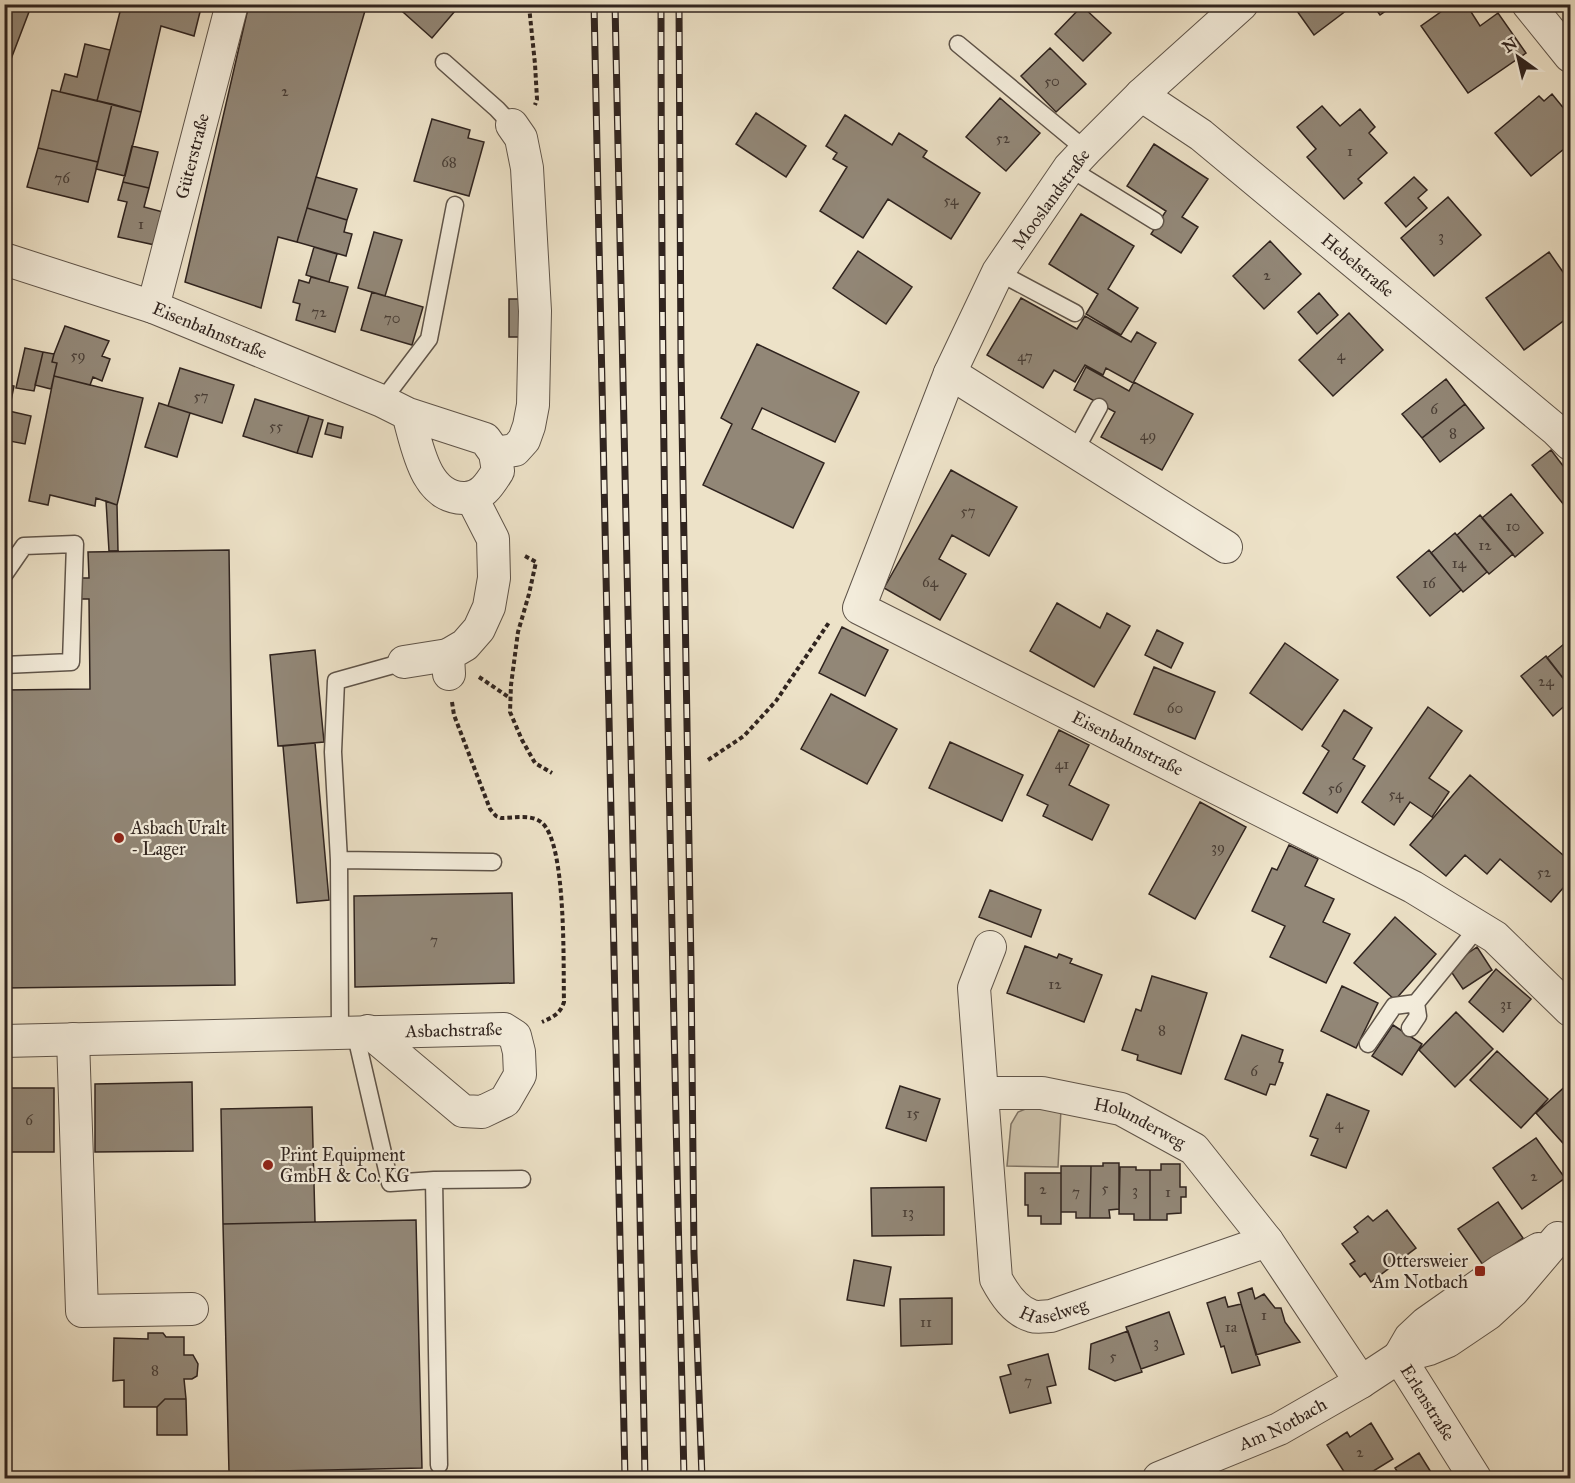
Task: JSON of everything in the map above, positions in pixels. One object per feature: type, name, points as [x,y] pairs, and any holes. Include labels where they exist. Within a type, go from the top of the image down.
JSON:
[{"type":"street","name":"Güterstraße","points":[[153,307],[232,4]]},
{"type":"street","name":"Mooslandstraße","points":[[859,608],[950,373],[998,272],[1077,159],[1141,95],[1242,4]]},
{"type":"street","points":[[1528,4],[1570,56]]},
{"type":"street","name":"Hebelstraße","points":[[1141,95],[1201,135],[1566,431]]},
{"type":"street","points":[[395,407],[428,477],[440,491],[454,498],[472,498],[488,488],[498,471],[495,453],[514,450],[524,440],[533,405],[536,311],[526,168],[516,132]]},
{"type":"street","name":"Eisenbahnstraße","points":[[4,259],[153,307],[395,407],[485,439],[495,453]]},
{"type":"street","points":[[950,373],[1226,547]]},
{"type":"street","points":[[404,662],[457,668],[465,645],[479,629],[489,607],[494,578],[493,539],[472,498]]},
{"type":"street","name":"Eisenbahnstraße","points":[[859,608],[1413,887],[1495,937],[1570,1010]]},
{"type":"street","points":[[983,1093],[974,988],[990,947]]},
{"type":"street","name":"Asbachstraße","points":[[4,1041],[354,1032],[504,1029],[515,1036],[519,1052],[520,1075],[505,1101],[482,1112],[463,1111],[354,1032]]},
{"type":"street","points":[[73,1039],[82,1311],[192,1309]]},
{"type":"street","name":"Holunderweg","points":[[983,1093],[1042,1094],[1121,1109],[1194,1149],[1267,1241],[1361,1382]]},
{"type":"street","name":"Haselweg","points":[[983,1093],[996,1279],[1005,1296],[1019,1309],[1034,1317],[1052,1316],[1267,1241]]},
{"type":"street","name":"Am Notbach","points":[[1159,1479],[1279,1429],[1399,1358],[1448,1341],[1488,1314],[1513,1291],[1564,1234]]},
{"type":"street","name":"Erlenstraße","points":[[1399,1358],[1475,1479]]},
{"type":"lane","points":[[958,44],[1077,159],[1155,221]]},
{"type":"lane","points":[[444,62],[497,109],[516,132]]},
{"type":"lane","points":[[395,407],[429,339],[455,205]]},
{"type":"lane","points":[[998,272],[1075,313]]},
{"type":"lane","points":[[1075,451],[1099,408]]},
{"type":"lane","points":[[4,575],[24,546],[75,544],[71,662],[4,665]]},
{"type":"lane","points":[[404,662],[336,681],[333,752],[339,860],[354,1032],[390,1183],[522,1179]]},
{"type":"lane","points":[[339,860],[493,862]]},
{"type":"lane","points":[[1368,1044],[1394,1006],[1416,1003],[1479,926]]},
{"type":"lane","points":[[1410,1028],[1418,1016],[1416,1003]]},
{"type":"lane","points":[[434,1180],[439,1465]]},
{"type":"path","points":[[516,132],[530,120],[537,99],[529,6]]},
{"type":"path","points":[[493,539],[536,562],[518,632],[510,712],[535,763],[552,773]]},
{"type":"path","points":[[708,760],[744,736],[776,701],[834,615],[859,608]]},
{"type":"path","points":[[504,1029],[542,1022],[557,1015],[564,1002],[560,883],[556,852],[545,826],[539,820],[496,816],[490,809],[454,715],[457,668],[511,698]]},
{"type":"shaded area","points":[[1033,1106],[1061,1109],[1058,1167],[1007,1166],[1011,1124],[1018,1112]]},
{"type":"building","points":[[4,4],[32,4],[11,59],[4,57]]},
{"type":"building","points":[[122,4],[202,4],[194,36],[161,26],[141,112],[97,101]]},
{"type":"building","points":[[249,4],[367,4],[297,242],[278,237],[261,308],[185,282]]},
{"type":"building","points":[[394,4],[461,4],[432,38]]},
{"type":"building","points":[[1292,4],[1355,4],[1314,35]]},
{"type":"building","points":[[1372,4],[1394,4],[1394,5],[1380,15]]},
{"type":"building","points":[[1452,4],[1466,4],[1480,26],[1498,13],[1526,53],[1468,93],[1421,26]]},
{"type":"building","points":[[1082,6],[1111,33],[1083,61],[1055,34]]},
{"type":"building","points":[[85,44],[110,50],[97,101],[60,92],[65,74],[77,77]]},
{"type":"building","points":[[1050,48],[1086,84],[1056,112],[1021,76]]},
{"type":"building","points":[[52,90],[112,104],[98,162],[38,148]]},
{"type":"building","points":[[1552,94],[1570,116],[1570,144],[1531,176],[1495,133],[1539,96],[1544,101]]},
{"type":"building","points":[[1000,98],[1040,133],[1006,171],[966,137]]},
{"type":"building","points":[[112,104],[141,112],[125,176],[96,169]]},
{"type":"building","points":[[1322,106],[1340,126],[1360,109],[1375,127],[1369,133],[1387,153],[1358,179],[1362,183],[1344,199],[1307,157],[1316,149],[1297,127]]},
{"type":"building","points":[[756,113],[806,146],[786,177],[736,144]]},
{"type":"building","points":[[845,115],[892,145],[899,133],[927,151],[923,157],[980,193],[951,239],[888,199],[863,238],[820,211],[847,167],[833,159],[837,153],[826,146]]},
{"type":"building","points":[[432,119],[470,130],[468,138],[484,142],[469,196],[414,181]]},
{"type":"building","points":[[1154,144],[1208,179],[1182,217],[1198,227],[1181,253],[1151,234],[1166,211],[1127,186]]},
{"type":"building","points":[[132,146],[158,152],[149,188],[123,182]]},
{"type":"building","points":[[38,148],[98,162],[88,202],[27,187]]},
{"type":"building","points":[[316,177],[357,189],[347,220],[307,208]]},
{"type":"building","points":[[1414,177],[1427,190],[1418,198],[1427,208],[1406,227],[1385,203]]},
{"type":"building","points":[[123,182],[149,188],[144,207],[163,212],[155,245],[118,237],[127,202],[118,200]]},
{"type":"building","points":[[1448,197],[1481,235],[1434,276],[1401,238]]},
{"type":"building","points":[[307,208],[347,220],[344,232],[352,234],[346,256],[297,242]]},
{"type":"building","points":[[1081,214],[1134,246],[1108,289],[1138,308],[1121,335],[1086,314],[1098,294],[1049,264]]},
{"type":"building","points":[[374,232],[402,240],[385,296],[358,288]]},
{"type":"building","points":[[1270,241],[1301,274],[1264,309],[1233,276]]},
{"type":"building","points":[[314,247],[337,254],[329,282],[306,275]]},
{"type":"building","points":[[858,251],[912,287],[886,324],[833,288]]},
{"type":"building","points":[[1549,252],[1570,282],[1570,316],[1524,350],[1486,298]]},
{"type":"building","points":[[311,277],[348,287],[335,332],[296,320],[300,304],[293,302],[299,280],[309,283]]},
{"type":"building","points":[[372,292],[423,307],[412,345],[361,330]]},
{"type":"building","points":[[1319,293],[1338,315],[1317,334],[1298,312]]},
{"type":"building","points":[[1021,298],[1077,329],[1085,316],[1131,342],[1137,332],[1156,343],[1133,383],[1106,368],[1103,375],[1085,365],[1075,382],[1054,370],[1043,388],[987,355]]},
{"type":"building","points":[[509,299],[527,299],[527,337],[509,337]]},
{"type":"building","points":[[1349,313],[1383,350],[1333,396],[1299,360]]},
{"type":"building","points":[[65,326],[109,341],[102,356],[110,359],[102,381],[93,377],[90,385],[54,376],[57,363],[52,362]]},
{"type":"building","points":[[757,344],[859,392],[835,442],[762,408],[752,429],[824,463],[793,528],[703,485],[732,424],[721,418]]},
{"type":"building","points":[[25,348],[43,352],[34,391],[16,388]]},
{"type":"building","points":[[43,352],[54,354],[52,362],[57,363],[51,389],[35,385]]},
{"type":"building","points":[[1086,367],[1129,391],[1134,382],[1193,414],[1162,470],[1101,437],[1115,412],[1074,390]]},
{"type":"building","points":[[180,368],[234,385],[222,423],[168,406]]},
{"type":"building","points":[[54,376],[143,398],[117,505],[96,498],[95,506],[50,495],[48,505],[29,501]]},
{"type":"building","points":[[1446,379],[1465,404],[1422,438],[1402,414]]},
{"type":"building","points":[[4,384],[14,386],[7,420],[4,419]]},
{"type":"building","points":[[255,399],[309,416],[297,453],[243,436]]},
{"type":"building","points":[[159,403],[190,413],[177,457],[145,447]]},
{"type":"building","points":[[1465,404],[1484,428],[1440,462],[1422,438]]},
{"type":"building","points":[[9,411],[31,416],[25,444],[4,440],[4,419],[7,420]]},
{"type":"building","points":[[309,416],[323,420],[312,457],[297,453]]},
{"type":"building","points":[[328,423],[343,427],[341,438],[325,434]]},
{"type":"building","points":[[1551,450],[1570,475],[1570,500],[1564,505],[1532,465]]},
{"type":"building","points":[[951,470],[1017,507],[989,556],[952,535],[939,559],[966,574],[940,620],[884,588]]},
{"type":"building","points":[[1511,494],[1543,533],[1515,557],[1482,518]]},
{"type":"building","points":[[106,501],[117,505],[118,551],[109,551]]},
{"type":"building","points":[[1480,515],[1513,554],[1489,574],[1457,535]]},
{"type":"building","points":[[1455,533],[1487,572],[1463,592],[1431,553]]},
{"type":"building","name":"Asbach Uralt - Lager","points":[[229,550],[235,985],[4,988],[4,690],[90,689],[89,599],[78,599],[78,578],[89,578],[88,552]]},
{"type":"building","points":[[1429,550],[1461,590],[1430,616],[1397,577]]},
{"type":"building","points":[[1057,603],[1100,628],[1107,613],[1130,626],[1094,687],[1030,651]]},
{"type":"building","points":[[842,627],[888,650],[865,696],[819,673]]},
{"type":"building","points":[[1157,630],[1183,643],[1171,668],[1145,655]]},
{"type":"building","points":[[1570,639],[1570,687],[1547,658]]},
{"type":"building","points":[[1285,643],[1338,680],[1302,730],[1250,693]]},
{"type":"building","points":[[315,650],[324,742],[278,746],[270,655]]},
{"type":"building","points":[[1546,656],[1570,687],[1570,701],[1553,716],[1521,676]]},
{"type":"building","points":[[1154,667],[1215,692],[1195,739],[1134,714]]},
{"type":"building","points":[[831,694],[897,729],[867,784],[801,749]]},
{"type":"building","points":[[1428,707],[1462,731],[1429,778],[1449,792],[1432,817],[1410,802],[1394,825],[1362,802]]},
{"type":"building","points":[[1344,710],[1372,728],[1353,759],[1365,766],[1337,813],[1303,793],[1329,751],[1322,746]]},
{"type":"building","points":[[1059,730],[1089,745],[1069,785],[1109,805],[1092,840],[1043,816],[1048,805],[1027,795]]},
{"type":"building","points":[[950,742],[1023,775],[1002,821],[929,788]]},
{"type":"building","points":[[315,743],[329,900],[297,903],[283,746]]},
{"type":"building","points":[[1470,775],[1570,861],[1570,880],[1551,902],[1500,859],[1487,874],[1465,855],[1446,876],[1410,845]]},
{"type":"building","points":[[1200,802],[1246,827],[1195,919],[1149,894]]},
{"type":"building","points":[[1289,845],[1318,859],[1305,886],[1334,899],[1323,922],[1350,934],[1326,983],[1270,957],[1285,926],[1252,911],[1272,868],[1277,870]]},
{"type":"building","points":[[990,890],[1041,910],[1031,937],[979,917]]},
{"type":"building","points":[[512,893],[514,983],[355,987],[354,896]]},
{"type":"building","points":[[1395,917],[1436,954],[1395,1000],[1354,963]]},
{"type":"building","points":[[1025,946],[1057,958],[1059,954],[1072,959],[1070,963],[1102,975],[1084,1022],[1007,993]]},
{"type":"building","points":[[1477,947],[1492,970],[1463,989],[1448,967]]},
{"type":"building","points":[[1496,969],[1531,999],[1503,1032],[1469,1002]]},
{"type":"building","points":[[1152,976],[1207,993],[1181,1074],[1137,1060],[1138,1055],[1122,1050],[1136,1009],[1141,1011]]},
{"type":"building","points":[[1342,986],[1378,1003],[1356,1048],[1321,1031]]},
{"type":"building","points":[[1456,1012],[1493,1049],[1455,1087],[1419,1050]]},
{"type":"building","points":[[1393,1025],[1422,1044],[1402,1075],[1372,1056]]},
{"type":"building","points":[[1242,1035],[1283,1050],[1279,1062],[1283,1063],[1275,1085],[1270,1084],[1266,1095],[1225,1079]]},
{"type":"building","points":[[1497,1051],[1548,1099],[1521,1128],[1470,1080]]},
{"type":"building","points":[[192,1082],[193,1151],[95,1152],[95,1084]]},
{"type":"building","points":[[1570,1082],[1570,1151],[1536,1113]]},
{"type":"building","points":[[900,1086],[940,1099],[926,1141],[886,1128]]},
{"type":"building","points":[[4,1088],[54,1088],[54,1152],[4,1152]]},
{"type":"building","points":[[1327,1094],[1369,1111],[1346,1168],[1311,1155],[1318,1139],[1310,1136]]},
{"type":"building","name":"Print Equipment GmbH & Co. KG","points":[[312,1107],[315,1222],[223,1224],[221,1109]]},
{"type":"building","points":[[1536,1138],[1565,1178],[1522,1209],[1493,1168]]},
{"type":"building","points":[[1103,1163],[1119,1163],[1119,1209],[1109,1210],[1110,1218],[1090,1218],[1091,1166],[1103,1166]]},
{"type":"building","points":[[1161,1164],[1180,1164],[1180,1187],[1186,1187],[1186,1197],[1181,1197],[1181,1213],[1167,1214],[1167,1220],[1150,1220],[1150,1170],[1161,1170]]},
{"type":"building","points":[[1061,1166],[1091,1166],[1090,1218],[1076,1218],[1076,1212],[1061,1212]]},
{"type":"building","points":[[1120,1167],[1150,1170],[1150,1220],[1134,1220],[1134,1214],[1119,1214]]},
{"type":"building","points":[[1025,1173],[1061,1173],[1061,1224],[1041,1224],[1041,1216],[1028,1216],[1028,1205],[1025,1205]]},
{"type":"building","points":[[944,1187],[944,1235],[872,1236],[871,1188]]},
{"type":"building","points":[[1498,1202],[1523,1238],[1483,1265],[1458,1229]]},
{"type":"building","points":[[1387,1210],[1416,1248],[1371,1282],[1365,1273],[1360,1277],[1350,1264],[1355,1261],[1342,1244],[1358,1232],[1354,1227],[1368,1216],[1373,1221]]},
{"type":"building","points":[[416,1220],[422,1468],[229,1472],[223,1224]]},
{"type":"building","points":[[854,1260],[891,1267],[884,1306],[847,1300]]},
{"type":"building","points":[[1252,1288],[1255,1299],[1264,1294],[1275,1308],[1281,1308],[1285,1322],[1300,1342],[1256,1355],[1238,1293]]},
{"type":"building","points":[[1225,1297],[1228,1307],[1241,1304],[1260,1365],[1232,1373],[1207,1303]]},
{"type":"building","points":[[952,1298],[952,1344],[901,1346],[900,1299]]},
{"type":"building","points":[[1169,1312],[1184,1354],[1141,1369],[1126,1327]]},
{"type":"building","points":[[1128,1331],[1142,1372],[1115,1381],[1089,1369],[1091,1344]]},
{"type":"building","points":[[148,1333],[163,1333],[166,1337],[184,1337],[184,1355],[193,1355],[198,1364],[197,1376],[184,1379],[186,1399],[165,1399],[157,1407],[124,1407],[124,1380],[113,1381],[114,1338],[148,1339]]},
{"type":"building","points":[[1048,1354],[1056,1385],[1047,1387],[1051,1403],[1010,1413],[1000,1377],[1011,1374],[1008,1365]]},
{"type":"building","points":[[165,1399],[186,1399],[187,1435],[157,1435],[157,1407]]},
{"type":"building","points":[[1371,1423],[1393,1459],[1362,1478],[1348,1478],[1327,1445],[1347,1432],[1350,1437]]},
{"type":"building","points":[[1419,1453],[1434,1477],[1401,1478],[1395,1468]]},
{"type":"railway","points":[[594,4],[625,1478]]},
{"type":"railway","points":[[615,4],[645,1478]]},
{"type":"railway","points":[[661,4],[665,557],[684,1478]]},
{"type":"railway","points":[[679,4],[681,362],[694,1253],[702,1478]]},
{"type":"place","name":"Asbach Uralt - Lager","points":[[119,838]]},
{"type":"place","name":"Print Equipment GmbH & Co. KG","points":[[268,1165]]},
{"type":"place","name":"Ottersweier Am Notbach","points":[[1480,1271]]}]
